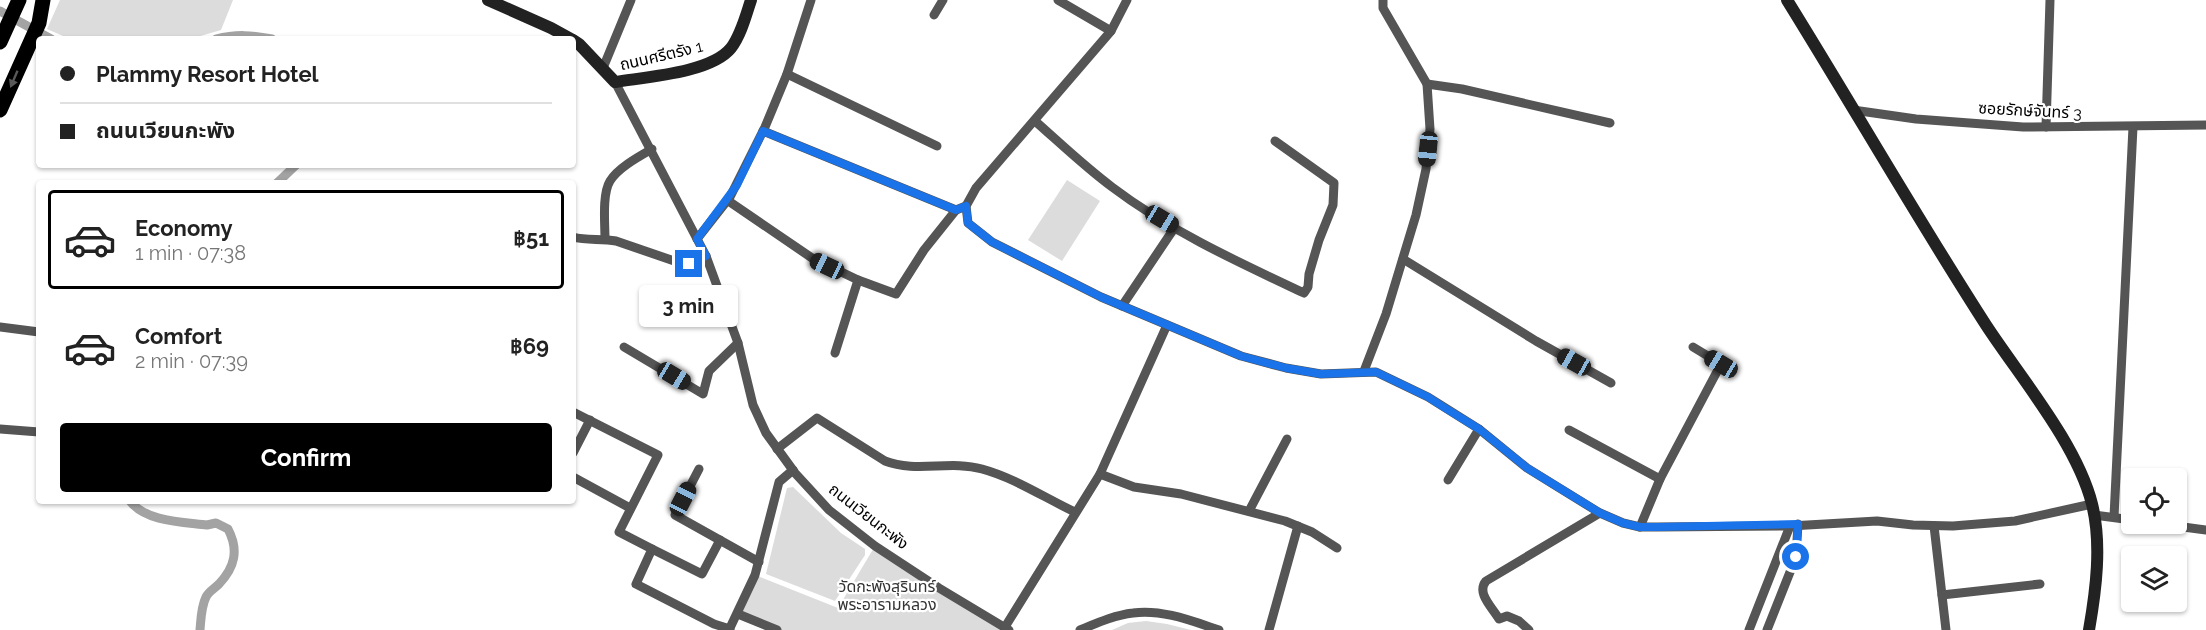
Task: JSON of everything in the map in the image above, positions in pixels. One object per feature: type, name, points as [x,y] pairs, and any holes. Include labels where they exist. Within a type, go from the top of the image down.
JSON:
[{"type":"main road","points":[[39,24],[43,0]]},
{"type":"main road","points":[[0,110],[49,0]]},
{"type":"main road","name":"ถนนเวียนกะพัง","points":[[488,0],[551,27],[566,36]]},
{"type":"main road","name":"ถนนศรีตรัง 1","points":[[615,82],[695,67],[723,55],[731,48],[751,0]]},
{"type":"main road","points":[[1786,0],[1987,326],[2053,424],[2081,471],[2093,510],[2096,534],[2096,576],[2089,630]]},
{"type":"main road","points":[[2,38],[17,3]]},
{"type":"main road","name":"ถนนเวียนกะพัง","points":[[576,42],[615,82]]},
{"type":"street","points":[[603,68],[631,0]]},
{"type":"street","points":[[697,239],[737,185],[763,131],[787,74],[811,0]]},
{"type":"street","points":[[934,15],[944,0]]},
{"type":"street","points":[[1058,0],[1111,31]]},
{"type":"street","points":[[1127,0],[1111,31],[976,188],[966,206],[968,223],[992,242],[1122,306],[1241,356],[1286,368],[1321,374],[1376,372],[1428,397],[1479,429],[1527,468],[1600,513],[1623,523],[1640,527],[1794,525],[1877,521],[1953,526],[2015,521],[2093,510],[2121,519]]},
{"type":"street","points":[[1364,371],[1386,314],[1416,215],[1426,168],[1430,129],[1427,84],[1383,8],[1383,0]]},
{"type":"street","points":[[2046,127],[2050,0]]},
{"type":"street","points":[[787,74],[937,146]]},
{"type":"street","name":"ถนนเวียนกะพัง","points":[[615,82],[706,256],[738,343],[753,405],[766,433],[777,449],[829,510],[875,546],[1007,629]]},
{"type":"street","points":[[1427,84],[1462,89],[1610,123]]},
{"type":"street","name":"ซอยรักษ์จันทร์ 3","points":[[1853,110],[1916,119],[2046,127],[2206,125]]},
{"type":"street","points":[[1035,121],[1112,187],[1225,256],[1304,293],[1308,287],[1309,274],[1319,240],[1333,205],[1334,183],[1275,141]]},
{"type":"street","points":[[2114,518],[2133,127]]},
{"type":"street","points":[[763,131],[956,210]]},
{"type":"street","points":[[605,239],[606,198],[610,182],[637,157],[652,150]]},
{"type":"street","points":[[727,200],[812,258],[858,280],[896,294],[924,250],[956,210],[966,206]]},
{"type":"street","points":[[1122,306],[1175,227]]},
{"type":"street","points":[[576,238],[616,241],[683,264],[689,264],[706,256]]},
{"type":"street","points":[[1403,259],[1527,336],[1611,383]]},
{"type":"street","points":[[835,353],[858,280]]},
{"type":"street","points":[[1007,629],[1100,474],[1167,325]]},
{"type":"street","points":[[0,327],[36,332]]},
{"type":"street","points":[[624,347],[703,394],[709,371],[738,343]]},
{"type":"street","points":[[1640,527],[1660,479],[1721,364],[1693,347]]},
{"type":"street","points":[[576,413],[658,454],[620,532],[702,574],[720,540]]},
{"type":"street","points":[[777,449],[817,418],[894,465],[908,467],[969,466],[982,469],[1076,512]]},
{"type":"street","points":[[576,447],[590,420]]},
{"type":"street","points":[[0,429],[36,432]]},
{"type":"street","points":[[1448,480],[1479,429]]},
{"type":"street","points":[[1569,430],[1660,479]]},
{"type":"street","points":[[1249,511],[1287,439]]},
{"type":"street","points":[[699,469],[675,514],[759,562]]},
{"type":"street","points":[[652,549],[636,584],[730,630],[759,562],[779,482],[793,470]]},
{"type":"street","points":[[1100,474],[1134,487],[1181,494],[1298,526],[1337,548]]},
{"type":"street","points":[[576,479],[630,508]]},
{"type":"street","points":[[1529,630],[1519,621],[1507,616],[1499,619],[1481,592],[1481,586],[1600,513]]},
{"type":"street","points":[[1749,630],[1794,525]]},
{"type":"street","points":[[1767,630],[1796,557],[1794,525]]},
{"type":"street","points":[[1269,630],[1298,526]]},
{"type":"street","points":[[1934,526],[1946,630]]},
{"type":"street","points":[[2187,527],[2206,530]]},
{"type":"street","points":[[1942,595],[2040,584]]},
{"type":"street","points":[[1080,630],[1116,616],[1134,612],[1156,612],[1219,630]]},
{"type":"street","points":[[738,614],[777,630]]},
{"type":"green space","points":[[60,0],[233,0],[221,30],[200,36],[63,36],[47,29]]},
{"type":"green space","points":[[1067,180],[1100,201],[1062,261],[1028,240]]},
{"type":"green space","points":[[793,487],[841,533],[865,549],[865,555],[835,601],[766,574],[787,488]]},
{"type":"green space","name":"วัดกะพังสุรินทร์ พระอารามหลวง","points":[[875,546],[1009,630],[777,630],[738,614],[755,575],[838,608]]},
{"type":"green space","points":[[1146,621],[1191,630],[1112,630],[1128,623]]},
{"type":"waterway","points":[[0,11],[46,36]]},
{"type":"waterway","points":[[230,36],[244,36]]},
{"type":"waterway","points":[[280,180],[293,168]]},
{"type":"waterway","points":[[133,504],[145,513],[166,520],[207,525],[216,523],[228,529],[233,544],[234,558],[224,578],[206,597],[200,630]]},
{"type":"route","points":[[689,264],[706,256],[697,239],[737,185],[763,131],[956,210],[966,206],[968,223],[992,242],[1101,297],[1241,356],[1286,368],[1321,374],[1376,372],[1428,397],[1479,429],[1527,468],[1600,513],[1623,523],[1640,527],[1798,524],[1796,557]]}]
